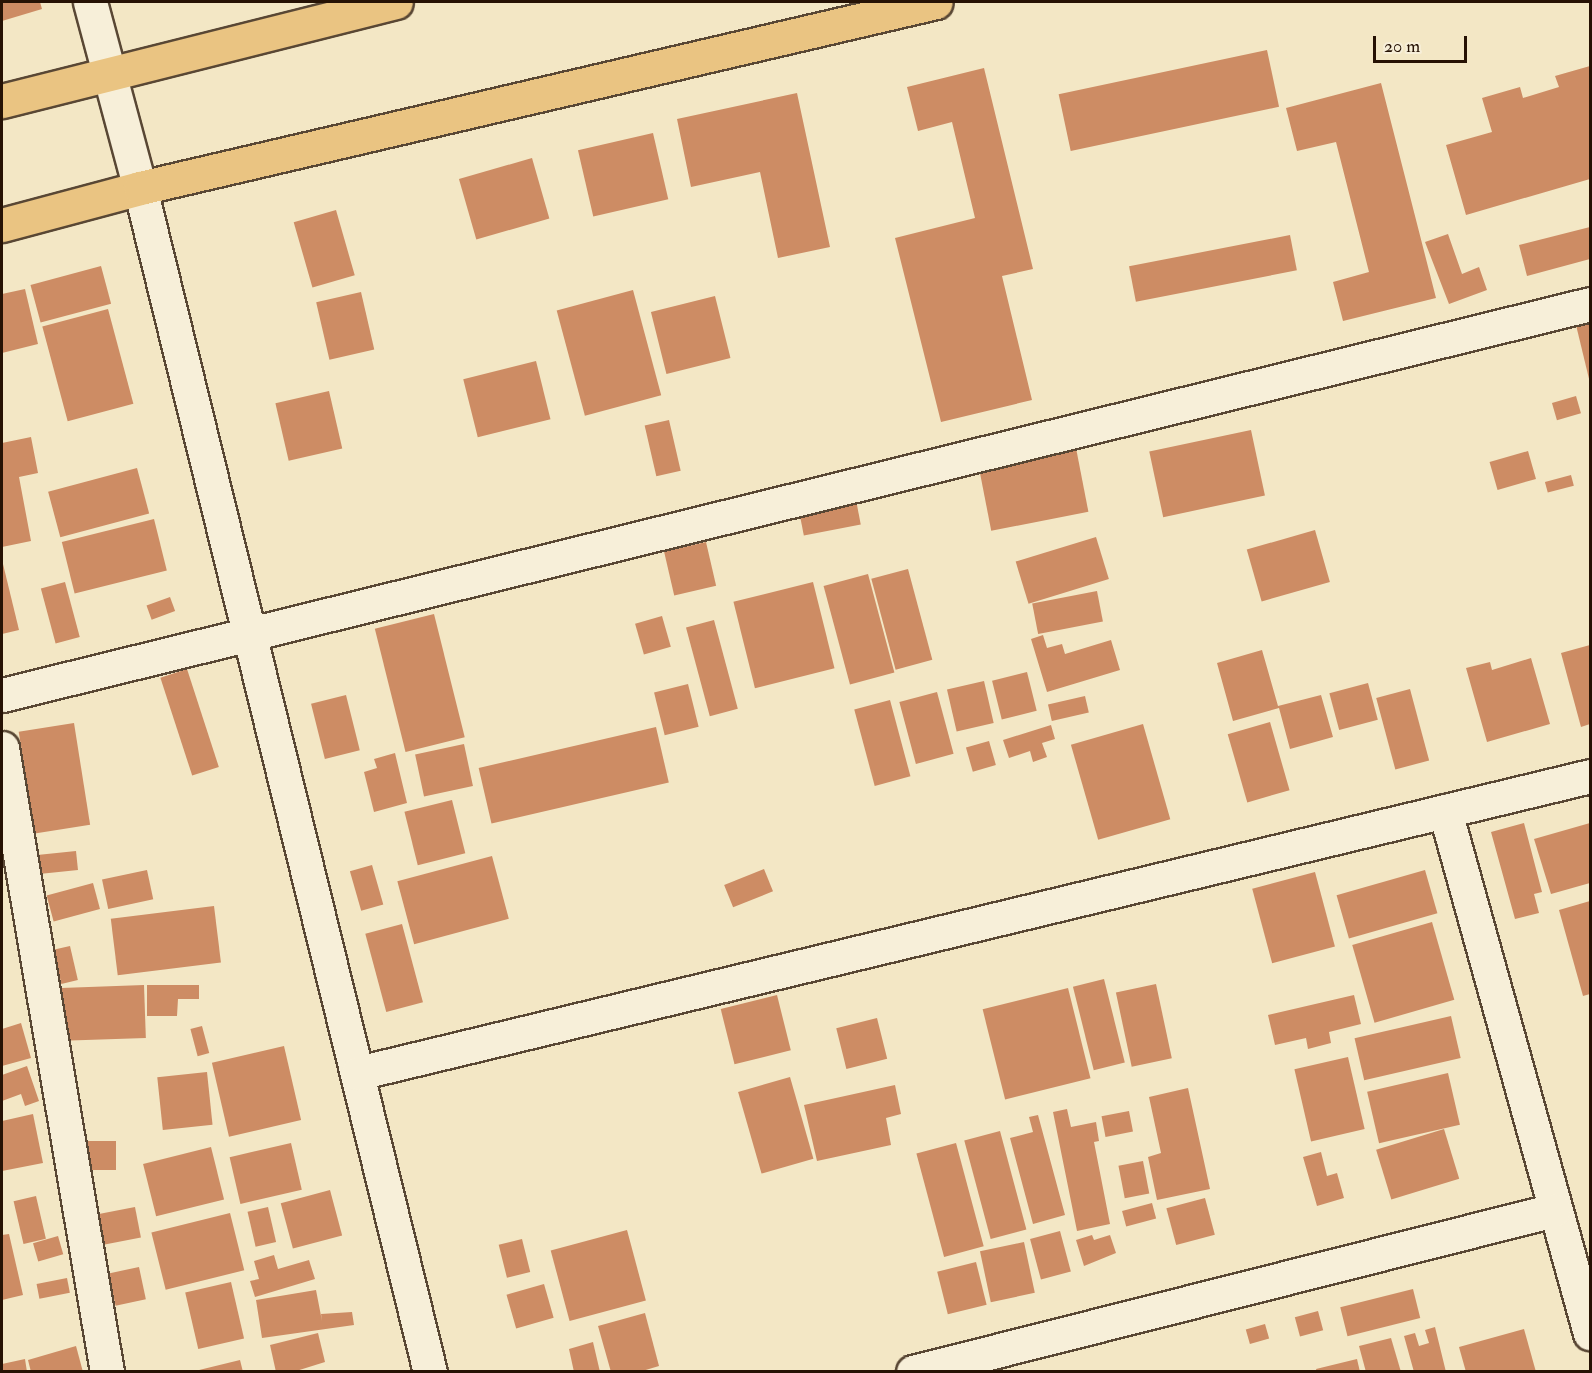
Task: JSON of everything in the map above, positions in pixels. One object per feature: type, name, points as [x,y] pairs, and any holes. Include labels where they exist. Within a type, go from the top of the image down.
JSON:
[{"type":"main road","points":[[2,100],[396,2]]},
{"type":"main road","points":[[2,225],[140,188],[936,2]]},
{"type":"street","points":[[90,2],[140,188],[430,1371]]},
{"type":"street","points":[[2,695],[250,632],[1590,304]]},
{"type":"street","points":[[2,748],[107,1371]]},
{"type":"street","points":[[358,1073],[1590,776]]},
{"type":"street","points":[[1445,812],[1590,1333]]},
{"type":"street","points":[[913,1371],[1554,1210]]},
{"type":"building","points":[[2,2],[40,2],[42,9],[2,21]]},
{"type":"building","points":[[1267,50],[1279,107],[1071,151],[1059,94]]},
{"type":"building","points":[[1590,66],[1590,179],[1466,215],[1446,145],[1492,132],[1482,98],[1520,87],[1523,98],[1559,87],[1555,76]]},
{"type":"building","points":[[984,68],[1033,269],[1002,276],[1032,400],[941,422],[895,238],[975,218],[952,122],[918,131],[907,87]]},
{"type":"building","points":[[1381,83],[1436,298],[1343,321],[1333,282],[1369,272],[1336,142],[1297,151],[1286,108]]},
{"type":"building","points":[[797,93],[830,247],[778,258],[760,172],[691,187],[677,119]]},
{"type":"building","points":[[653,133],[668,199],[593,217],[578,150]]},
{"type":"building","points":[[532,158],[549,219],[476,240],[459,179]]},
{"type":"building","points":[[336,210],[355,275],[312,287],[294,222]]},
{"type":"building","points":[[1590,227],[1590,259],[1527,276],[1519,245]]},
{"type":"building","points":[[1448,234],[1462,274],[1479,267],[1487,290],[1449,304],[1425,242]]},
{"type":"building","points":[[1290,235],[1297,270],[1136,302],[1129,266]]},
{"type":"building","points":[[101,266],[111,304],[41,323],[30,285]]},
{"type":"building","points":[[25,289],[38,344],[2,353],[2,294]]},
{"type":"building","points":[[633,290],[661,395],[585,416],[557,310]]},
{"type":"building","points":[[361,292],[374,349],[329,360],[316,302]]},
{"type":"building","points":[[715,296],[730,358],[666,374],[651,312]]},
{"type":"building","points":[[108,309],[133,404],[68,421],[42,327]]},
{"type":"building","points":[[1590,322],[1590,383],[1576,325]]},
{"type":"building","points":[[536,361],[551,419],[478,437],[463,379]]},
{"type":"building","points":[[329,391],[342,448],[289,461],[275,403]]},
{"type":"building","points":[[1576,396],[1581,413],[1557,420],[1552,403]]},
{"type":"building","points":[[669,420],[681,471],[656,476],[645,426]]},
{"type":"building","points":[[1251,430],[1265,496],[1163,517],[1149,452]]},
{"type":"building","points":[[31,437],[38,473],[19,477],[31,541],[2,547],[2,443]]},
{"type":"building","points":[[1076,448],[1088,512],[991,531],[979,467]]},
{"type":"building","points":[[1528,451],[1536,479],[1498,490],[1490,462]]},
{"type":"building","points":[[137,468],[149,513],[60,537],[48,492]]},
{"type":"building","points":[[1571,475],[1574,486],[1548,493],[1545,482]]},
{"type":"building","points":[[856,500],[861,525],[804,536],[799,511]]},
{"type":"building","points":[[154,519],[167,570],[75,593],[62,542]]},
{"type":"building","points":[[1315,530],[1330,582],[1262,601],[1247,550]]},
{"type":"building","points":[[1096,537],[1109,579],[1029,604],[1016,562]]},
{"type":"building","points":[[706,542],[716,586],[674,596],[664,552]]},
{"type":"building","points":[[2,565],[19,630],[2,634]]},
{"type":"building","points":[[908,569],[932,660],[896,670],[871,579]]},
{"type":"building","points":[[868,574],[894,673],[850,684],[824,586]]},
{"type":"building","points":[[65,582],[80,637],[56,644],[41,588]]},
{"type":"building","points":[[813,582],[835,668],[755,688],[733,602]]},
{"type":"building","points":[[1097,591],[1103,621],[1038,634],[1032,604]]},
{"type":"building","points":[[170,597],[175,611],[152,620],[147,606]]},
{"type":"building","points":[[434,614],[465,737],[406,752],[375,629]]},
{"type":"building","points":[[662,616],[671,647],[644,654],[635,624]]},
{"type":"building","points":[[714,620],[738,709],[710,716],[686,628]]},
{"type":"building","points":[[1043,635],[1047,648],[1062,644],[1065,654],[1111,640],[1120,670],[1047,692],[1031,639]]},
{"type":"building","points":[[1590,645],[1590,724],[1581,727],[1561,653]]},
{"type":"building","points":[[1262,650],[1278,706],[1321,695],[1333,737],[1290,749],[1279,708],[1233,721],[1217,663]]},
{"type":"building","points":[[1531,658],[1550,724],[1487,742],[1466,668],[1490,662],[1492,670]]},
{"type":"building","points":[[187,669],[219,767],[192,776],[160,678]]},
{"type":"building","points":[[1027,672],[1037,711],[1002,720],[992,681]]},
{"type":"building","points":[[984,681],[994,723],[957,731],[947,690]]},
{"type":"building","points":[[1368,683],[1378,720],[1339,730],[1329,693]]},
{"type":"building","points":[[688,684],[699,727],[665,735],[654,692]]},
{"type":"building","points":[[1410,689],[1429,760],[1395,770],[1376,698]]},
{"type":"building","points":[[937,692],[954,754],[916,764],[899,702]]},
{"type":"building","points":[[346,695],[360,750],[325,759],[311,704]]},
{"type":"building","points":[[1085,696],[1089,713],[1052,721],[1048,705]]},
{"type":"building","points":[[890,700],[910,776],[875,786],[854,710]]},
{"type":"building","points":[[1270,722],[1290,790],[1247,802],[1228,734]]},
{"type":"building","points":[[74,723],[90,825],[35,833],[19,732]]},
{"type":"building","points":[[1143,724],[1170,819],[1098,840],[1071,745]]},
{"type":"building","points":[[1051,725],[1055,739],[1042,743],[1047,757],[1033,762],[1030,751],[1009,758],[1003,740]]},
{"type":"building","points":[[656,727],[669,783],[491,823],[479,768]]},
{"type":"building","points":[[989,741],[996,765],[973,772],[966,748]]},
{"type":"building","points":[[464,744],[473,786],[424,796],[415,754]]},
{"type":"building","points":[[395,753],[407,803],[374,812],[364,772],[377,768],[374,759]]},
{"type":"building","points":[[452,800],[465,853],[418,865],[404,812]]},
{"type":"building","points":[[1524,823],[1542,892],[1534,894],[1539,913],[1515,919],[1491,832]]},
{"type":"building","points":[[1590,823],[1590,883],[1551,894],[1534,839]]},
{"type":"building","points":[[76,851],[78,870],[39,874],[37,855]]},
{"type":"building","points":[[492,856],[509,919],[414,944],[397,881]]},
{"type":"building","points":[[372,865],[383,904],[361,911],[350,871]]},
{"type":"building","points":[[764,869],[773,891],[733,907],[724,885]]},
{"type":"building","points":[[147,870],[153,899],[108,909],[102,880]]},
{"type":"building","points":[[1425,870],[1437,913],[1349,939],[1337,895]]},
{"type":"building","points":[[1315,872],[1335,946],[1272,963],[1252,889]]},
{"type":"building","points":[[93,883],[100,909],[54,922],[47,895]]},
{"type":"building","points":[[1590,901],[1590,994],[1583,996],[1559,910]]},
{"type":"building","points":[[214,906],[221,963],[118,975],[111,919]]},
{"type":"building","points":[[1432,922],[1454,1000],[1375,1023],[1352,945]]},
{"type":"building","points":[[402,924],[423,1002],[386,1012],[365,934]]},
{"type":"building","points":[[70,946],[78,980],[61,984],[53,950]]},
{"type":"building","points":[[1104,979],[1125,1062],[1094,1070],[1073,987]]},
{"type":"building","points":[[1156,984],[1172,1058],[1132,1067],[1116,993]]},
{"type":"building","points":[[144,985],[146,1038],[63,1041],[61,988]]},
{"type":"building","points":[[147,985],[199,985],[199,999],[178,999],[177,1016],[147,1016]]},
{"type":"building","points":[[1068,988],[1090,1078],[1005,1100],[983,1009]]},
{"type":"building","points":[[777,995],[791,1050],[735,1064],[721,1009]]},
{"type":"building","points":[[1354,995],[1361,1024],[1329,1032],[1331,1043],[1308,1049],[1306,1038],[1275,1045],[1268,1015]]},
{"type":"building","points":[[1451,1016],[1461,1058],[1364,1080],[1355,1038]]},
{"type":"building","points":[[877,1018],[887,1059],[846,1069],[836,1028]]},
{"type":"building","points":[[21,1023],[31,1058],[2,1066],[2,1029]]},
{"type":"building","points":[[202,1026],[209,1053],[198,1056],[190,1029]]},
{"type":"building","points":[[284,1046],[301,1120],[229,1137],[212,1063]]},
{"type":"building","points":[[1348,1057],[1365,1129],[1311,1141],[1294,1069]]},
{"type":"building","points":[[27,1066],[39,1101],[25,1106],[21,1094],[2,1101],[2,1075]]},
{"type":"building","points":[[207,1072],[213,1125],[163,1130],[157,1077]]},
{"type":"building","points":[[1448,1073],[1460,1125],[1379,1143],[1367,1092]]},
{"type":"building","points":[[790,1077],[813,1159],[762,1174],[738,1092]]},
{"type":"building","points":[[895,1085],[901,1114],[886,1118],[891,1145],[817,1161],[804,1105]]},
{"type":"building","points":[[1188,1088],[1210,1189],[1157,1200],[1148,1157],[1161,1153],[1149,1097]]},
{"type":"building","points":[[1067,1109],[1071,1127],[1096,1122],[1099,1141],[1094,1142],[1110,1224],[1077,1231],[1053,1112]]},
{"type":"building","points":[[1129,1111],[1133,1132],[1106,1137],[1102,1116]]},
{"type":"building","points":[[33,1114],[43,1163],[2,1171],[2,1121]]},
{"type":"building","points":[[1038,1115],[1065,1215],[1033,1224],[1010,1138],[1033,1132],[1029,1117]]},
{"type":"building","points":[[1444,1129],[1459,1179],[1391,1199],[1376,1150]]},
{"type":"building","points":[[1000,1131],[1026,1230],[991,1239],[964,1141]]},
{"type":"building","points":[[88,1141],[116,1141],[116,1170],[88,1170]]},
{"type":"building","points":[[291,1143],[302,1190],[240,1204],[230,1157]]},
{"type":"building","points":[[956,1143],[984,1246],[944,1257],[916,1154]]},
{"type":"building","points":[[211,1147],[224,1199],[156,1216],[143,1164]]},
{"type":"building","points":[[1321,1152],[1327,1176],[1337,1173],[1344,1198],[1317,1206],[1303,1157]]},
{"type":"building","points":[[1143,1161],[1149,1193],[1125,1198],[1118,1166]]},
{"type":"building","points":[[330,1190],[342,1235],[293,1249],[281,1203]]},
{"type":"building","points":[[36,1196],[46,1239],[23,1244],[14,1201]]},
{"type":"building","points":[[1205,1198],[1215,1235],[1176,1245],[1166,1208]]},
{"type":"building","points":[[1152,1203],[1156,1218],[1126,1226],[1122,1211]]},
{"type":"building","points":[[135,1207],[141,1237],[96,1246],[90,1216]]},
{"type":"building","points":[[268,1207],[276,1242],[256,1247],[248,1212]]},
{"type":"building","points":[[230,1213],[244,1270],[166,1290],[151,1233]]},
{"type":"building","points":[[627,1230],[646,1301],[570,1321],[551,1250]]},
{"type":"building","points":[[1060,1231],[1071,1272],[1041,1280],[1030,1239]]},
{"type":"building","points":[[9,1234],[23,1295],[2,1300],[2,1235]]},
{"type":"building","points":[[1092,1235],[1094,1240],[1110,1235],[1116,1253],[1084,1266],[1076,1240]]},
{"type":"building","points":[[58,1236],[63,1254],[38,1261],[33,1243]]},
{"type":"building","points":[[522,1239],[530,1272],[507,1278],[499,1245]]},
{"type":"building","points":[[1024,1242],[1035,1293],[991,1302],[980,1251]]},
{"type":"building","points":[[274,1255],[278,1269],[309,1260],[315,1279],[255,1297],[250,1281],[259,1279],[254,1261]]},
{"type":"building","points":[[976,1262],[987,1305],[948,1314],[937,1272]]},
{"type":"building","points":[[139,1267],[146,1299],[116,1306],[109,1273]]},
{"type":"building","points":[[67,1278],[70,1293],[39,1299],[37,1284]]},
{"type":"building","points":[[231,1282],[244,1339],[198,1349],[185,1293]]},
{"type":"building","points":[[544,1284],[554,1318],[516,1328],[507,1295]]},
{"type":"building","points":[[1413,1289],[1420,1318],[1347,1336],[1340,1307]]},
{"type":"building","points":[[316,1290],[322,1321],[321,1314],[352,1312],[354,1325],[262,1338],[256,1300]]},
{"type":"building","points":[[1318,1311],[1323,1330],[1300,1337],[1295,1317]]},
{"type":"building","points":[[645,1313],[659,1366],[639,1372],[611,1372],[598,1326]]},
{"type":"building","points":[[1265,1324],[1269,1338],[1250,1344],[1246,1330]]},
{"type":"building","points":[[1435,1327],[1446,1372],[1414,1372],[1404,1336],[1415,1333],[1419,1346],[1429,1343],[1425,1330]]},
{"type":"building","points":[[1524,1329],[1536,1372],[1466,1372],[1459,1347]]},
{"type":"building","points":[[318,1333],[325,1362],[293,1372],[276,1372],[270,1345]]},
{"type":"building","points":[[1391,1338],[1401,1372],[1366,1372],[1359,1346]]},
{"type":"building","points":[[593,1342],[600,1372],[574,1372],[569,1349]]},
{"type":"building","points":[[76,1346],[83,1372],[31,1372],[28,1360]]},
{"type":"building","points":[[25,1359],[27,1372],[2,1372],[2,1364]]},
{"type":"building","points":[[1357,1359],[1360,1372],[1317,1372],[1316,1369]]},
{"type":"building","points":[[240,1360],[243,1372],[195,1371]]}]
